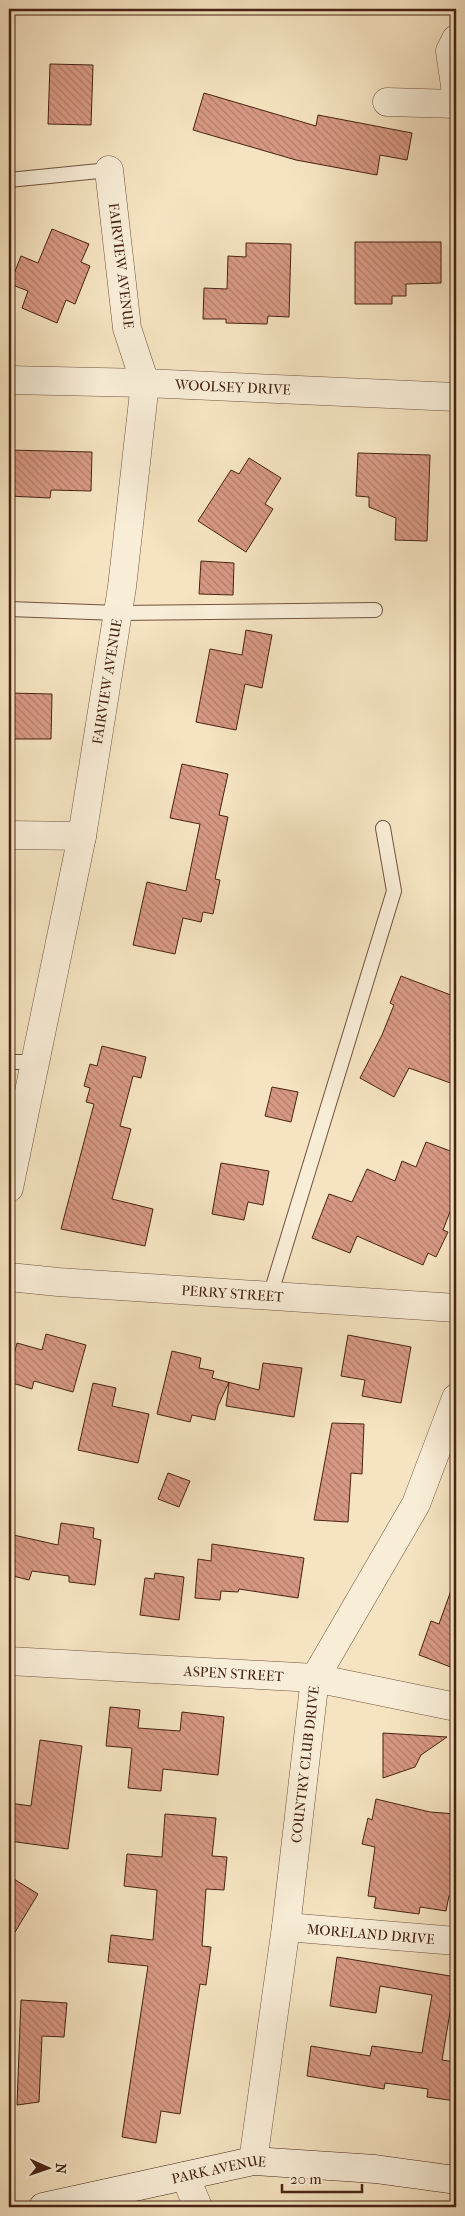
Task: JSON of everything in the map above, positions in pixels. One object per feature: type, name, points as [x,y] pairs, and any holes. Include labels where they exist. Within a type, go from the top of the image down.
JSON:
[{"type":"street","points":[[456,39],[450,51],[456,93]]},
{"type":"street","points":[[388,102],[456,104]]},
{"type":"street","name":"FAIRVIEW AVENUE","points":[[9,1188],[22,1062],[82,836],[118,614],[145,383],[127,328],[109,170]]},
{"type":"street","name":"WOOLSEY DRIVE","points":[[9,380],[145,383],[456,397]]},
{"type":"street","points":[[9,835],[82,836]]},
{"type":"street","name":"PERRY STREET","points":[[9,1277],[58,1282],[456,1308]]},
{"type":"street","name":"COUNTRY CLUB DRIVE","points":[[253,2161],[286,1927],[315,1678],[416,1504],[456,1398]]},
{"type":"street","name":"ASPEN STREET","points":[[9,1661],[315,1678],[456,1708]]},
{"type":"street","name":"MORELAND DRIVE","points":[[286,1927],[456,1941]]},
{"type":"street","name":"PARK AVENUE","points":[[44,2207],[253,2161],[375,2169],[456,2180]]},
{"type":"street","points":[[185,2176],[198,2207]]},
{"type":"lane","points":[[9,180],[109,170]]},
{"type":"lane","points":[[9,609],[118,614],[376,610]]},
{"type":"lane","points":[[270,1296],[394,891],[383,828]]},
{"type":"building","points":[[50,64],[93,65],[91,125],[48,124]]},
{"type":"building","points":[[204,93],[316,126],[318,115],[412,133],[407,160],[380,155],[377,175],[296,160],[193,130]]},
{"type":"building","points":[[52,229],[89,244],[81,262],[90,266],[75,304],[66,300],[57,323],[22,308],[28,291],[10,284],[21,256],[38,263]]},
{"type":"building","points":[[355,242],[441,242],[441,283],[406,284],[406,296],[392,296],[392,304],[355,304]]},
{"type":"building","points":[[246,243],[291,244],[289,317],[268,316],[267,324],[226,323],[226,319],[203,319],[204,288],[227,289],[228,256],[246,257]]},
{"type":"building","points":[[9,450],[92,452],[91,491],[51,490],[50,498],[9,496]]},
{"type":"building","points":[[358,453],[430,455],[427,541],[395,540],[396,518],[369,507],[369,497],[356,496]]},
{"type":"building","points":[[249,458],[281,478],[265,504],[273,509],[246,552],[198,521],[231,470],[239,474]]},
{"type":"building","points":[[201,561],[234,563],[233,595],[199,594]]},
{"type":"building","points":[[246,630],[272,635],[262,688],[245,684],[236,730],[196,722],[210,649],[242,655]]},
{"type":"building","points":[[9,693],[52,694],[51,739],[9,739]]},
{"type":"building","points":[[182,764],[228,774],[219,815],[228,817],[215,879],[220,880],[213,914],[203,912],[201,922],[183,918],[175,954],[133,945],[147,882],[186,891],[200,824],[170,818]]},
{"type":"building","points":[[401,976],[456,997],[456,1085],[409,1068],[394,1097],[360,1078],[382,1035],[394,1005],[390,1003]]},
{"type":"building","points":[[102,1046],[146,1057],[141,1078],[133,1076],[120,1126],[131,1129],[112,1199],[153,1209],[145,1246],[61,1229],[94,1104],[86,1102],[90,1088],[84,1086],[90,1064],[97,1066]]},
{"type":"building","points":[[272,1087],[298,1092],[291,1122],[265,1116]]},
{"type":"building","points":[[426,1142],[456,1153],[456,1196],[443,1230],[448,1232],[436,1257],[428,1253],[423,1265],[357,1236],[350,1253],[312,1238],[329,1194],[352,1202],[367,1169],[395,1181],[402,1161],[416,1167]]},
{"type":"building","points":[[221,1163],[269,1171],[263,1205],[248,1202],[244,1220],[212,1214]]},
{"type":"building","points":[[46,1334],[86,1345],[73,1392],[34,1381],[32,1389],[9,1382],[9,1373],[17,1343],[42,1350]]},
{"type":"building","points":[[348,1335],[411,1347],[401,1403],[362,1396],[365,1380],[341,1376]]},
{"type":"building","points":[[172,1351],[201,1358],[199,1368],[214,1371],[212,1378],[229,1382],[218,1406],[215,1420],[192,1415],[190,1422],[157,1414]]},
{"type":"building","points":[[263,1363],[302,1368],[294,1417],[226,1406],[229,1382],[259,1390]]},
{"type":"building","points":[[93,1383],[116,1388],[112,1406],[149,1414],[138,1463],[78,1450]]},
{"type":"building","points":[[332,1423],[364,1424],[362,1474],[351,1473],[348,1522],[314,1520]]},
{"type":"building","points":[[168,1473],[190,1481],[179,1507],[158,1499]]},
{"type":"building","points":[[61,1523],[94,1528],[93,1538],[101,1540],[95,1585],[69,1582],[69,1576],[32,1571],[29,1580],[9,1575],[9,1534],[58,1545]]},
{"type":"building","points":[[212,1544],[304,1558],[298,1598],[239,1589],[238,1592],[221,1591],[220,1600],[195,1598],[198,1559],[211,1561]]},
{"type":"building","points":[[155,1573],[184,1577],[179,1620],[140,1615],[145,1578],[154,1579]]},
{"type":"building","points":[[453,1585],[456,1585],[456,1669],[419,1655],[431,1621],[439,1624]]},
{"type":"building","points":[[110,1707],[140,1710],[138,1728],[180,1731],[182,1712],[224,1717],[218,1775],[163,1769],[161,1791],[128,1788],[132,1748],[106,1746]]},
{"type":"building","points":[[383,1733],[447,1737],[421,1755],[415,1767],[383,1778]]},
{"type":"building","points":[[40,1740],[82,1746],[68,1849],[9,1841],[9,1803],[31,1806]]},
{"type":"building","points":[[376,1799],[430,1812],[456,1814],[456,1897],[449,1896],[446,1911],[420,1907],[419,1914],[374,1908],[376,1897],[368,1896],[375,1847],[362,1844],[368,1818],[372,1820]]},
{"type":"building","points":[[165,1814],[216,1818],[212,1856],[227,1857],[224,1890],[206,1889],[202,1946],[211,1947],[206,1985],[200,1984],[180,2114],[161,2111],[156,2143],[122,2137],[148,1966],[108,1962],[111,1935],[153,1940],[157,1890],[124,1886],[127,1854],[162,1857]]},
{"type":"building","points":[[9,1876],[38,1894],[9,1942]]},
{"type":"building","points":[[337,1957],[456,1977],[442,2060],[456,2062],[456,2101],[427,2097],[428,2089],[385,2083],[384,2089],[307,2076],[311,2046],[370,2056],[372,2046],[422,2053],[432,1995],[380,1986],[376,2013],[330,2006]]},
{"type":"building","points":[[21,2000],[67,2003],[64,2037],[42,2036],[39,2102],[17,2105]]}]
